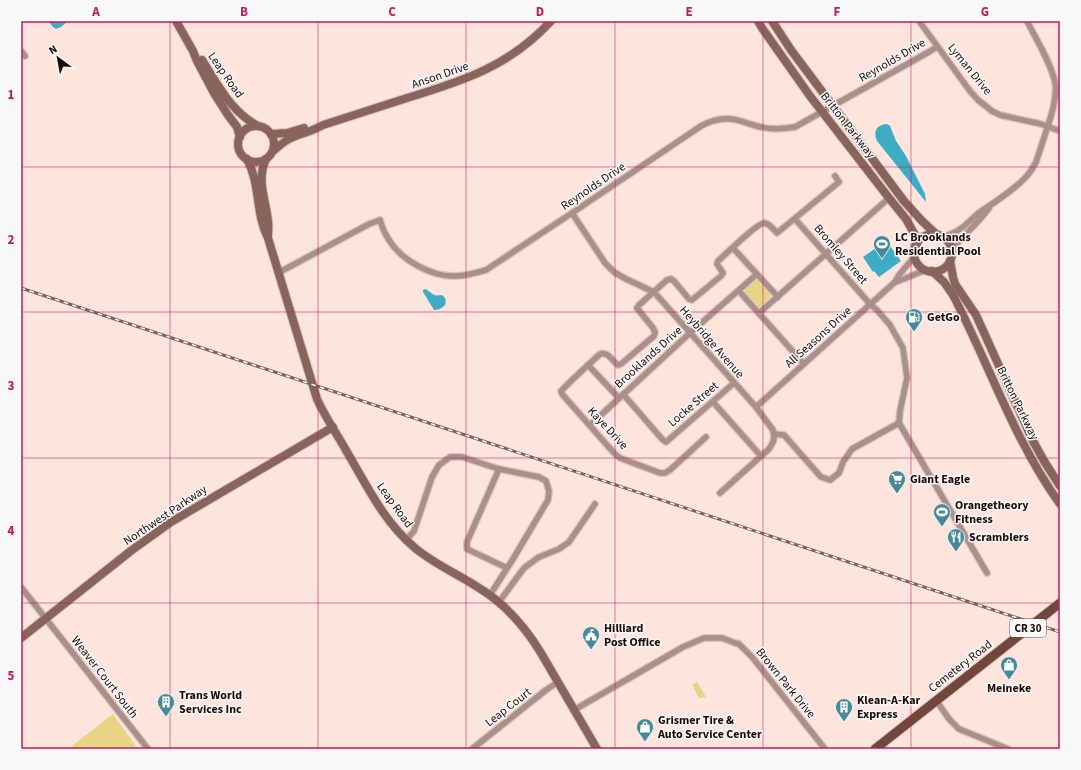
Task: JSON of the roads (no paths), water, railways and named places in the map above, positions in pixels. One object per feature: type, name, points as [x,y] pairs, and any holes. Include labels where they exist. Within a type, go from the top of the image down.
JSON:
[{"type":"main road","name":"Cemetery Road","points":[[875,749],[1060,603]]},
{"type":"street","name":"Leap Road","points":[[176,21],[214,93],[237,127],[240,137]]},
{"type":"street","name":"Anson Drive","points":[[273,151],[290,139],[323,125],[439,89],[473,76],[495,65],[518,50],[535,37],[551,21]]},
{"type":"street","name":"Britton Parkway","points":[[758,21],[822,112],[911,225],[917,244]]},
{"type":"street","name":"Britton Parkway","points":[[772,21],[791,50],[904,201],[922,221],[939,235]]},
{"type":"street","name":"Lyman Drive","points":[[918,21],[970,91],[978,100],[992,111],[1000,115],[1060,131]]},
{"type":"street","points":[[939,235],[947,240],[952,249],[952,255],[947,266],[943,269],[938,271],[929,271],[921,267],[915,256],[917,244],[923,237],[927,235],[939,235],[948,236],[956,233],[978,213],[990,206],[1024,179],[1036,162],[1048,127],[1055,93],[1055,84],[1050,67],[1027,21]]},
{"type":"street","name":"Reynolds Drive","points":[[278,273],[369,224],[380,220],[389,240],[397,251],[416,265],[438,274],[450,276],[486,270],[701,126],[715,120],[730,119],[761,127],[782,129],[795,126],[937,47]]},
{"type":"street","name":"Leap Road","points":[[193,51],[233,107],[249,121],[258,126]]},
{"type":"street","name":"Anson Drive","points":[[271,134],[288,133],[317,124],[323,125]]},
{"type":"street","points":[[258,126],[268,130],[271,134],[274,142],[273,151],[266,159],[256,162],[247,159],[239,149],[240,137],[247,128],[258,126]]},
{"type":"street","name":"Leap Road","points":[[247,159],[254,174],[262,227],[268,238],[317,399],[382,510],[390,522],[406,540],[428,558],[490,595],[517,620],[533,640],[597,749]]},
{"type":"street","name":"Leap Road","points":[[266,159],[260,177],[269,223],[268,238]]},
{"type":"street","points":[[621,396],[588,365],[600,354],[604,353],[618,365],[621,364],[654,336],[655,332],[653,328],[637,308],[639,305],[670,279],[674,281],[689,299],[692,300],[721,276],[722,273],[717,264],[718,261],[762,223],[768,224],[777,233],[839,182],[835,176]]},
{"type":"street","points":[[759,313],[889,198]]},
{"type":"street","points":[[952,249],[982,217],[990,206]]},
{"type":"street","name":"Heybridge Avenue","points":[[572,213],[605,263],[614,272],[654,292],[756,407],[771,427],[774,434]]},
{"type":"street","name":"Bromley Street","points":[[795,219],[890,325],[903,348],[908,378],[900,411],[899,423]]},
{"type":"street","points":[[733,248],[778,297]]},
{"type":"street","name":"All Seasons Drive","points":[[756,407],[895,282],[915,256]]},
{"type":"street","name":"Britton Parkway","points":[[950,261],[955,284],[976,315],[1033,441],[1060,486]]},
{"type":"street","name":"Britton Parkway","points":[[929,271],[944,282],[953,295],[1017,432],[1051,492],[1060,504]]},
{"type":"street","name":"All Seasons Drive","points":[[895,282],[912,275],[929,271]]},
{"type":"street","name":"Brooklands Drive","points":[[590,425],[757,274]]},
{"type":"street","points":[[739,291],[804,364]]},
{"type":"street","name":"Kaye Drive","points":[[588,365],[561,391],[562,394],[620,458],[660,473],[665,473],[706,437]]},
{"type":"street","name":"Locke Street","points":[[621,396],[666,442],[734,384]]},
{"type":"street","points":[[713,402],[761,456]]},
{"type":"street","points":[[720,493],[769,449],[773,442],[774,434],[784,435],[821,477],[830,480],[839,473],[843,462],[852,449],[899,423],[987,573]]},
{"type":"street","name":"Northwest Parkway","points":[[21,638],[132,550],[171,522],[333,427]]},
{"type":"street","points":[[406,540],[414,531],[432,476],[439,464],[450,457],[462,457],[499,469],[539,477],[546,481],[549,491],[548,500],[508,568],[490,595]]},
{"type":"street","points":[[499,469],[467,542],[467,549],[508,568]]},
{"type":"street","points":[[1051,492],[1060,486]]},
{"type":"street","points":[[499,602],[524,568],[539,557],[559,549],[569,542],[595,504]]},
{"type":"street","name":"Weaver Court South","points":[[21,587],[148,749]]},
{"type":"street","name":"Brown Park Drive","points":[[574,710],[683,647],[704,638],[722,638],[739,644],[752,657],[825,749]]},
{"type":"street","name":"Leap Court","points":[[472,749],[558,682]]},
{"type":"street","points":[[936,700],[949,719],[960,729],[1008,749]]},
{"type":"water","points":[[48,21],[68,21],[56,29]]},
{"type":"water","points":[[887,124],[890,126],[896,141],[906,156],[925,194],[926,202],[877,141],[875,134],[876,129]]},
{"type":"water","name":"LC Brooklands Residential Pool","points":[[885,239],[901,261],[879,277],[874,271],[873,272],[863,257],[883,243]]},
{"type":"water","points":[[426,289],[434,295],[441,295],[445,298],[445,305],[442,308],[434,310],[423,292],[423,290]]},
{"type":"railway","points":[[21,288],[1060,632]]},
{"type":"place","name":"LC Brooklands Residential Pool","points":[[882,259]]},
{"type":"place","name":"GetGo","points":[[914,332]]},
{"type":"place","name":"Giant Eagle","points":[[897,494]]},
{"type":"place","name":"Orangetheory Fitness","points":[[942,527]]},
{"type":"place","name":"Scramblers","points":[[956,552]]},
{"type":"place","name":"Hilliard Post Office","points":[[591,650]]},
{"type":"place","name":"Meineke","points":[[1009,680]]},
{"type":"place","name":"Trans World Services Inc","points":[[166,717]]},
{"type":"place","name":"Klean-A-Kar Express","points":[[844,722]]},
{"type":"place","name":"Grismer Tire & Auto Service Center","points":[[645,742]]}]
